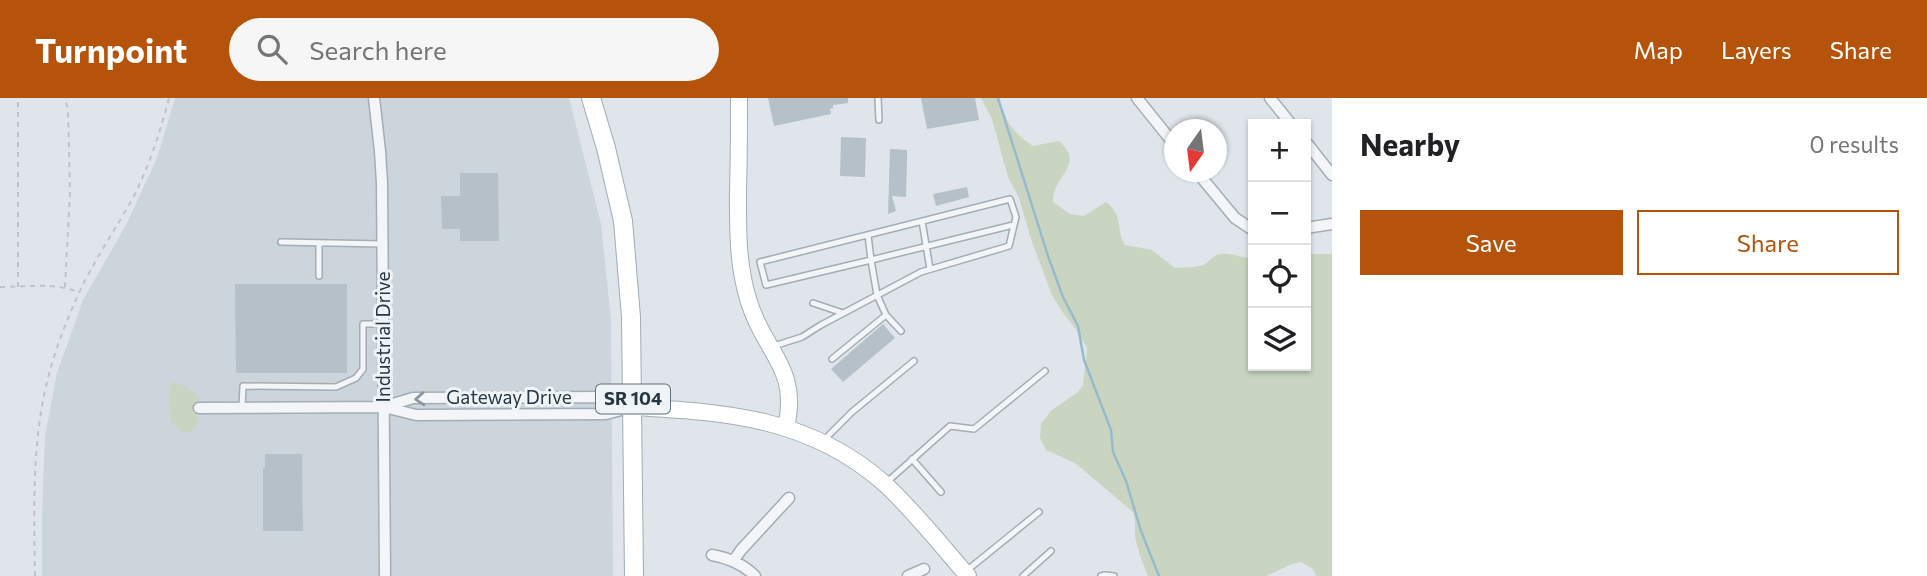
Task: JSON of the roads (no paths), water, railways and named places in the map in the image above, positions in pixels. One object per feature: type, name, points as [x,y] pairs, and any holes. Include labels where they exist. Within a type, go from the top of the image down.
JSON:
[{"type":"main road","name":"SR 104","points":[[591,98],[623,221],[631,317],[634,576]]},
{"type":"street","name":"Industrial Drive","points":[[374,98],[381,162],[383,244],[385,576]]},
{"type":"street","points":[[739,98],[737,238],[740,261],[749,304],[788,384],[790,409],[786,428]]},
{"type":"street","points":[[1137,98],[1164,132]]},
{"type":"street","points":[[1270,98],[1287,119]]},
{"type":"street","points":[[1311,148],[1332,175]]},
{"type":"street","points":[[1205,182],[1235,218],[1248,227]]},
{"type":"street","points":[[1311,227],[1332,224]]},
{"type":"street","name":"Gateway Drive","points":[[384,407],[413,398],[608,397],[633,407]]},
{"type":"street","name":"Gateway Drive","points":[[200,408],[384,407],[416,415],[606,414],[633,407]]},
{"type":"street","points":[[633,407],[757,419],[821,442],[860,464],[884,484],[966,574]]},
{"type":"street","points":[[734,560],[789,498]]},
{"type":"street","points":[[712,555],[734,560],[755,576]]},
{"type":"street","points":[[908,576],[923,569]]},
{"type":"lane","points":[[878,98],[879,120]]},
{"type":"lane","points":[[771,347],[802,337],[921,272],[1009,246],[1016,217],[1010,199],[760,262],[766,285],[1013,225]]},
{"type":"lane","points":[[922,221],[930,269]]},
{"type":"lane","points":[[867,234],[877,295],[886,316],[901,331]]},
{"type":"lane","points":[[281,242],[383,244]]},
{"type":"lane","points":[[319,244],[319,276]]},
{"type":"lane","points":[[813,303],[844,313]]},
{"type":"lane","points":[[832,359],[886,316]]},
{"type":"lane","points":[[242,408],[243,386],[336,387],[356,377],[363,369],[363,324],[383,324]]},
{"type":"lane","points":[[821,442],[852,412],[914,361]]},
{"type":"lane","points":[[884,484],[950,426],[974,429],[1045,371]]},
{"type":"lane","points":[[912,459],[941,492]]},
{"type":"lane","points":[[966,574],[1039,512]]},
{"type":"lane","points":[[1023,576],[1052,551]]},
{"type":"lane","points":[[1101,576],[1114,576]]},
{"type":"waterway","points":[[998,98],[1048,256],[1063,297],[1078,326],[1084,360],[1111,430],[1113,452],[1126,481],[1141,531],[1159,576]]}]
